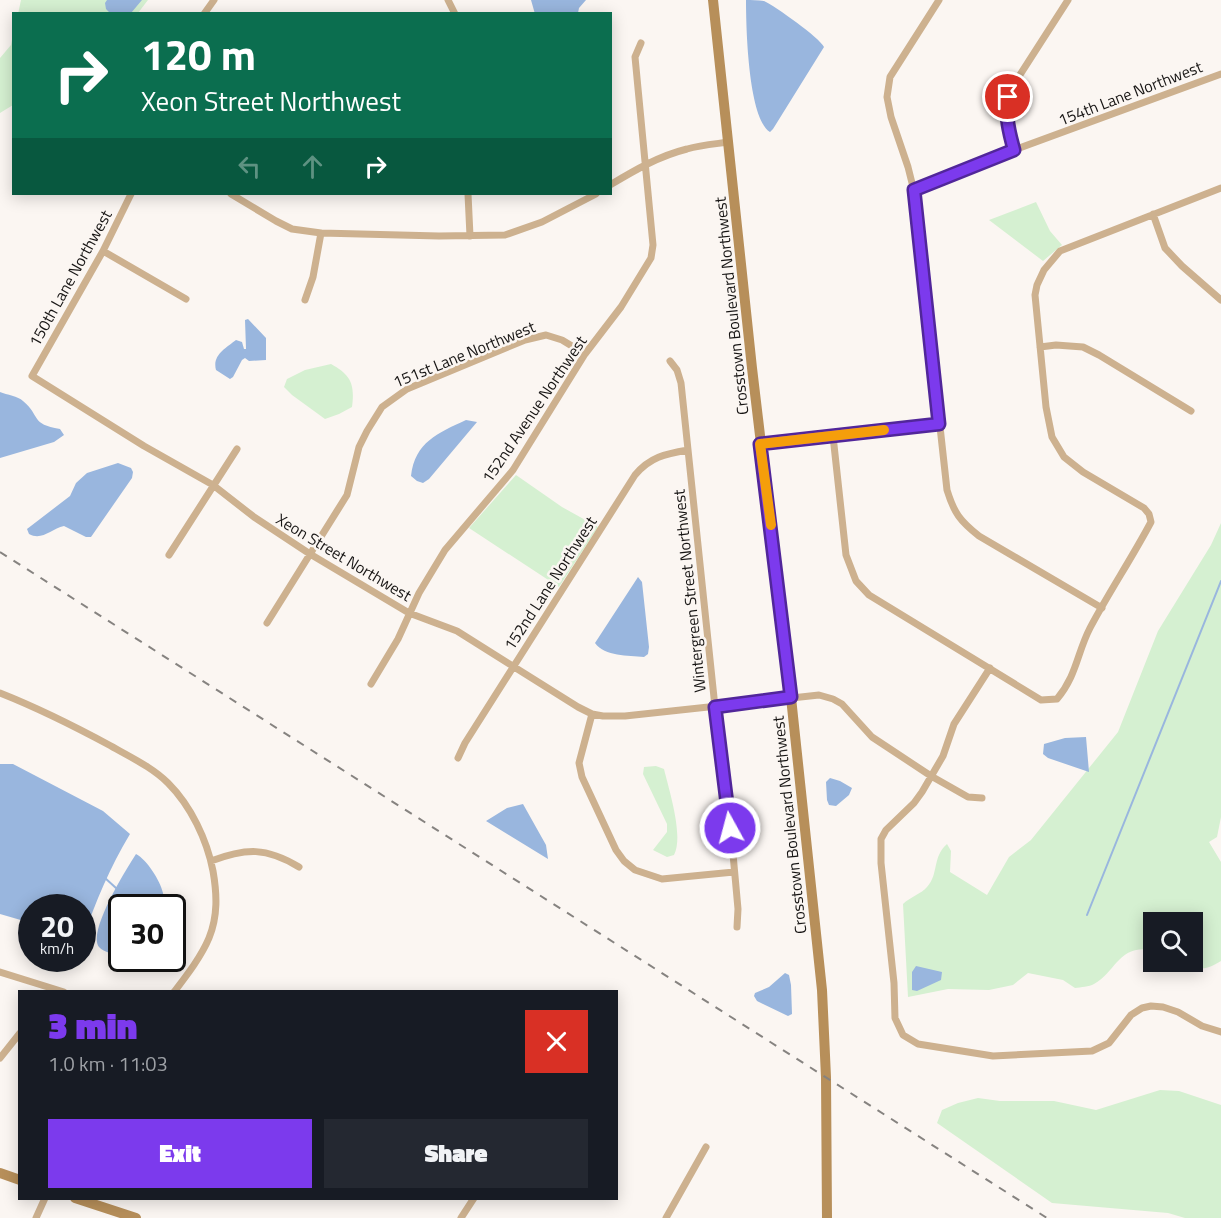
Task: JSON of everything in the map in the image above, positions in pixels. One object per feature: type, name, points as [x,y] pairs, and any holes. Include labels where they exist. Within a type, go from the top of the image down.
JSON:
[{"type":"street","name":"Crosstown Boulevard Northwest","points":[[713,0],[760,444],[791,697],[822,990],[826,1077],[827,1218]]},
{"type":"street","points":[[939,0],[890,77],[887,97],[914,190],[947,490],[952,507],[962,523],[979,536],[1102,608]]},
{"type":"street","points":[[1014,150],[1008,129],[1006,111],[1008,97],[1068,0]]},
{"type":"street","points":[[641,43],[635,57],[646,164]]},
{"type":"street","name":"154th Lane Northwest","points":[[914,190],[1014,150],[1221,74]]},
{"type":"street","points":[[612,184],[646,164],[687,148],[729,142]]},
{"type":"street","name":"152nd Avenue Northwest","points":[[371,684],[398,639],[444,550],[513,470],[585,354],[621,307],[651,258],[653,245],[646,164]]},
{"type":"street","points":[[833,436],[846,555],[856,581],[868,595],[1041,700],[1056,699],[1067,687],[1089,629],[1151,521],[1144,508],[1083,472],[1064,457],[1052,437],[1046,407],[1040,347],[1035,296],[1037,285],[1044,270],[1060,251],[1093,236],[1221,188]]},
{"type":"street","name":"150th Lane Northwest","points":[[32,376],[103,251],[131,195]]},
{"type":"street","points":[[233,195],[292,229],[321,233],[470,236],[505,235],[523,230],[594,195]]},
{"type":"street","points":[[468,195],[470,236]]},
{"type":"street","points":[[1153,214],[1165,248],[1221,300]]},
{"type":"street","points":[[305,300],[313,277],[321,233]]},
{"type":"street","points":[[103,251],[186,299]]},
{"type":"street","name":"151st Lane Northwest","points":[[267,623],[347,495],[359,447],[382,407],[391,398],[407,388],[525,340],[546,335],[562,340],[585,354]]},
{"type":"street","points":[[1040,347],[1056,345],[1083,347],[1100,354],[1191,411]]},
{"type":"street","name":"Wintergreen Street Northwest","points":[[670,361],[677,370],[681,383],[715,707],[732,843],[738,909],[737,927]]},
{"type":"street","name":"Xeon Street Northwest","points":[[32,376],[144,446],[213,484],[254,517],[310,554],[410,613],[457,631],[566,701],[592,714],[616,717],[811,694],[833,699],[849,710],[872,737],[931,776],[968,797],[982,798]]},
{"type":"street","points":[[760,444],[939,424]]},
{"type":"street","points":[[169,555],[237,449]]},
{"type":"street","name":"152nd Lane Northwest","points":[[458,758],[465,743],[643,465],[663,455],[688,450]]},
{"type":"street","points":[[990,668],[954,724],[943,756],[914,803],[886,830],[881,839],[881,863],[894,983],[895,1018],[903,1035],[918,1044],[993,1056],[1092,1051],[1108,1043],[1131,1015],[1142,1008],[1151,1006],[1178,1012],[1202,1026],[1221,1032]]},
{"type":"street","points":[[0,693],[32,705],[149,767],[168,783],[185,804],[199,827],[211,861],[217,894],[209,937],[175,990]]},
{"type":"street","points":[[592,714],[581,750],[580,770],[616,850],[624,861],[635,870],[662,879],[734,872]]},
{"type":"street","points":[[211,861],[240,851],[262,852],[283,857],[299,867]]},
{"type":"street","points":[[0,972],[40,988]]},
{"type":"street","points":[[0,1058],[18,1036]]},
{"type":"street","points":[[666,1218],[706,1147]]},
{"type":"street","points":[[0,1173],[18,1179]]},
{"type":"street","points":[[36,1218],[44,1200]]},
{"type":"street","points":[[81,1200],[136,1218]]},
{"type":"street","points":[[461,1218],[473,1200]]},
{"type":"green space","points":[[21,0],[148,0],[139,12],[18,12]]},
{"type":"green space","points":[[12,40],[12,106],[0,113],[0,58],[11,45]]},
{"type":"green space","points":[[1036,202],[1050,231],[1062,245],[1043,261],[989,220]]},
{"type":"green space","points":[[331,364],[343,372],[350,381],[353,392],[352,407],[325,419],[284,387],[287,379],[305,370]]},
{"type":"green space","points":[[516,475],[562,507],[598,527],[559,587],[469,528]]},
{"type":"green space","points":[[1221,523],[1221,817],[1217,837],[1209,842],[1221,862],[1221,961],[1203,968],[1203,912],[1143,912],[1143,949],[1125,955],[1102,979],[1090,986],[1075,988],[1063,980],[1028,973],[1013,985],[989,990],[948,989],[908,997],[903,904],[922,892],[931,882],[939,854],[947,844],[951,851],[950,872],[987,895],[1009,857],[1031,840],[1118,732],[1158,631],[1211,545]]},
{"type":"green space","points":[[656,766],[664,769],[677,825],[677,847],[674,855],[667,857],[653,850],[667,832],[667,824],[643,774],[644,767]]},
{"type":"green space","points":[[1160,1090],[1179,1091],[1221,1105],[1221,1218],[1185,1218],[1168,1213],[1052,1203],[937,1123],[942,1110],[978,1098],[1000,1101],[1054,1101],[1096,1110]]},
{"type":"water","points":[[107,0],[142,0],[132,12],[109,12],[105,3]]},
{"type":"water","points":[[531,0],[586,0],[578,12],[534,12]]},
{"type":"water","points":[[746,0],[764,1],[770,4],[806,30],[824,47],[770,132],[757,109],[753,91],[748,50]]},
{"type":"water","points":[[248,319],[266,338],[266,360],[249,361],[245,358],[230,379],[216,370],[216,360],[221,352],[236,340],[242,342],[246,349],[245,320]]},
{"type":"water","points":[[0,392],[21,399],[40,422],[60,429],[64,435],[54,442],[0,458]]},
{"type":"water","points":[[466,420],[477,422],[429,479],[423,483],[411,476],[413,464],[423,447],[437,434]]},
{"type":"water","points":[[118,463],[131,468],[132,478],[91,537],[86,537],[64,526],[38,536],[29,534],[27,529],[70,496],[76,483],[87,473]]},
{"type":"water","points":[[638,577],[642,582],[648,654],[644,657],[605,651],[595,643]]},
{"type":"water","points":[[1086,737],[1089,772],[1048,758],[1043,754],[1044,744],[1065,738]]},
{"type":"water","points":[[0,764],[13,764],[103,811],[130,834],[96,904],[96,894],[18,894],[18,919],[0,914]]},
{"type":"water","points":[[830,778],[852,788],[849,795],[836,806],[829,805],[827,800],[826,782]]},
{"type":"water","points":[[523,804],[546,845],[548,859],[486,821],[507,808]]},
{"type":"water","points":[[136,854],[149,866],[163,894],[113,894]]},
{"type":"water","points":[[108,904],[108,953],[99,947],[97,939]]},
{"type":"water","points":[[916,966],[942,972],[941,980],[917,991],[912,990],[912,972]]},
{"type":"water","points":[[785,973],[789,975],[791,985],[792,1014],[788,1016],[757,1001],[754,996],[755,993],[769,987]]},
{"type":"waterway","points":[[1087,915],[1221,581]]},
{"type":"waterway","points":[[105,878],[116,888]]},
{"type":"railway","points":[[0,552],[1047,1218]]},
{"type":"slow traffic","points":[[771,525],[760,444],[884,430]]},
{"type":"route","points":[[730,828],[715,707],[791,697],[760,444],[939,424],[914,190],[1014,150],[1008,129],[1006,111],[1008,97]]}]
